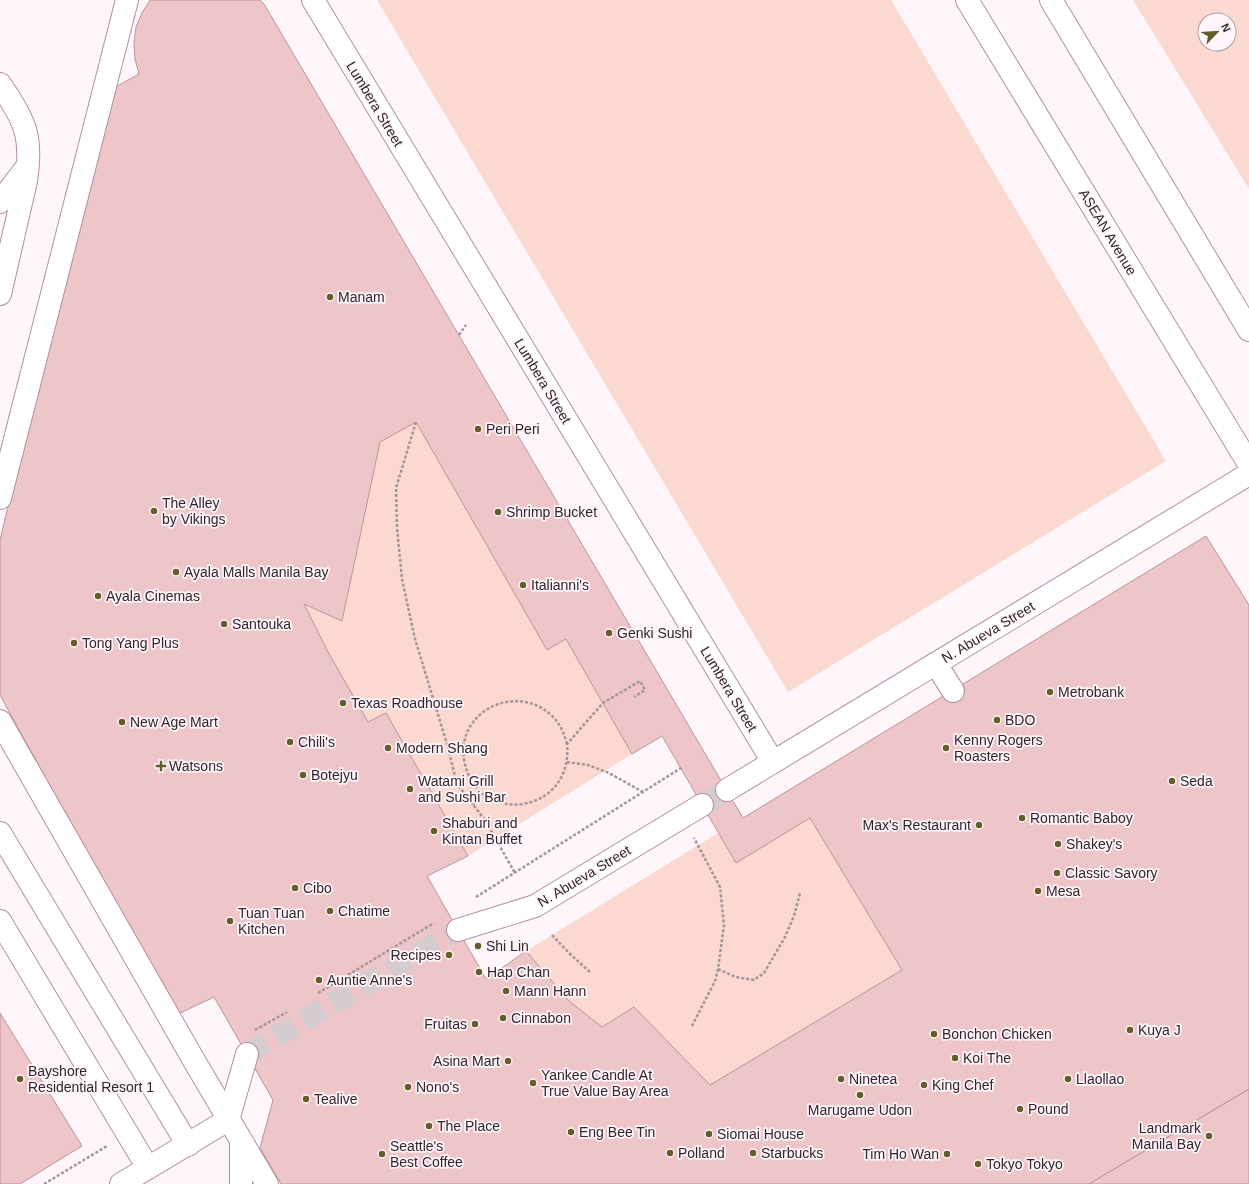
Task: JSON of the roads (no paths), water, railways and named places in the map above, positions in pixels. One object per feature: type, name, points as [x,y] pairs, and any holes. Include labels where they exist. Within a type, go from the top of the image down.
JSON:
[{"type":"street","points":[[0,498],[127,0]]},
{"type":"street","name":"Lumbera Street","points":[[313,0],[773,762]]},
{"type":"street","name":"ASEAN Avenue","points":[[967,0],[1249,464]]},
{"type":"street","points":[[1051,0],[1249,330]]},
{"type":"street","points":[[0,84],[20,116],[29,145],[29,163],[26,181],[0,294]]},
{"type":"street","points":[[0,202],[29,163]]},
{"type":"street","name":"N. Abueva Street","points":[[727,790],[1249,474]]},
{"type":"street","points":[[936,664],[952,690]]},
{"type":"street","points":[[0,721],[228,1120],[267,1184]]},
{"type":"street","name":"N. Abueva Street","points":[[458,930],[535,906],[702,805]]},
{"type":"street","points":[[0,833],[188,1145]]},
{"type":"street","points":[[0,921],[148,1168]]},
{"type":"street","points":[[121,1184],[228,1120],[247,1054]]},
{"type":"street","points":[[241,1142],[242,1184]]},
{"type":"tunnel","points":[[702,805],[727,790]]},
{"type":"tunnel","points":[[247,1054],[458,930]]},
{"type":"place","name":"Manam","points":[[330,297]]},
{"type":"place","name":"Peri Peri","points":[[478,429]]},
{"type":"place","name":"The Alley by Vikings","points":[[154,511]]},
{"type":"place","name":"Shrimp Bucket","points":[[498,512]]},
{"type":"place","name":"Ayala Malls Manila Bay","points":[[176,572]]},
{"type":"place","name":"Italianni's","points":[[523,585]]},
{"type":"place","name":"Ayala Cinemas","points":[[98,596]]},
{"type":"place","name":"Santouka","points":[[224,624]]},
{"type":"place","name":"Genki Sushi","points":[[609,633]]},
{"type":"place","name":"Tong Yang Plus","points":[[74,643]]},
{"type":"place","name":"Metrobank","points":[[1050,692]]},
{"type":"place","name":"Texas Roadhouse","points":[[343,703]]},
{"type":"place","name":"BDO","points":[[997,720]]},
{"type":"place","name":"New Age Mart","points":[[122,722]]},
{"type":"place","name":"Chili's","points":[[290,742]]},
{"type":"place","name":"Modern Shang","points":[[388,748]]},
{"type":"place","name":"Kenny Rogers Roasters","points":[[946,748]]},
{"type":"place","name":"Watsons","points":[[161,766]]},
{"type":"place","name":"Botejyu","points":[[303,775]]},
{"type":"place","name":"Seda","points":[[1172,781]]},
{"type":"place","name":"Watami Grill and Sushi Bar","points":[[410,789]]},
{"type":"place","name":"Romantic Baboy","points":[[1022,818]]},
{"type":"place","name":"Max's Restaurant","points":[[979,825]]},
{"type":"place","name":"Shaburi and Kintan Buffet","points":[[434,831]]},
{"type":"place","name":"Shakey's","points":[[1058,844]]},
{"type":"place","name":"Classic Savory","points":[[1057,873]]},
{"type":"place","name":"Cibo","points":[[295,888]]},
{"type":"place","name":"Mesa","points":[[1038,891]]},
{"type":"place","name":"Chatime","points":[[330,911]]},
{"type":"place","name":"Tuan Tuan Kitchen","points":[[230,921]]},
{"type":"place","name":"Shi Lin","points":[[478,946]]},
{"type":"place","name":"Recipes","points":[[449,955]]},
{"type":"place","name":"Hap Chan","points":[[479,972]]},
{"type":"place","name":"Auntie Anne's","points":[[319,980]]},
{"type":"place","name":"Mann Hann","points":[[506,991]]},
{"type":"place","name":"Cinnabon","points":[[503,1018]]},
{"type":"place","name":"Fruitas","points":[[475,1024]]},
{"type":"place","name":"Kuya J","points":[[1130,1030]]},
{"type":"place","name":"Bonchon Chicken","points":[[934,1034]]},
{"type":"place","name":"Koi The","points":[[955,1058]]},
{"type":"place","name":"Asina Mart","points":[[508,1061]]},
{"type":"place","name":"Bayshore Residential Resort 1","points":[[20,1079]]},
{"type":"place","name":"Ninetea","points":[[841,1079]]},
{"type":"place","name":"Llaollao","points":[[1068,1079]]},
{"type":"place","name":"Yankee Candle At True Value Bay Area","points":[[533,1083]]},
{"type":"place","name":"King Chef","points":[[924,1085]]},
{"type":"place","name":"Nono's","points":[[408,1087]]},
{"type":"place","name":"Marugame Udon","points":[[860,1095]]},
{"type":"place","name":"Tealive","points":[[306,1099]]},
{"type":"place","name":"Pound","points":[[1020,1109]]},
{"type":"place","name":"The Place","points":[[429,1126]]},
{"type":"place","name":"Eng Bee Tin","points":[[571,1132]]},
{"type":"place","name":"Siomai House","points":[[709,1134]]},
{"type":"place","name":"Landmark Manila Bay","points":[[1209,1136]]},
{"type":"place","name":"Polland","points":[[670,1153]]},
{"type":"place","name":"Starbucks","points":[[753,1153]]},
{"type":"place","name":"Seattle's Best Coffee","points":[[382,1154]]},
{"type":"place","name":"Tim Ho Wan","points":[[947,1154]]},
{"type":"place","name":"Tokyo Tokyo","points":[[978,1164]]}]
